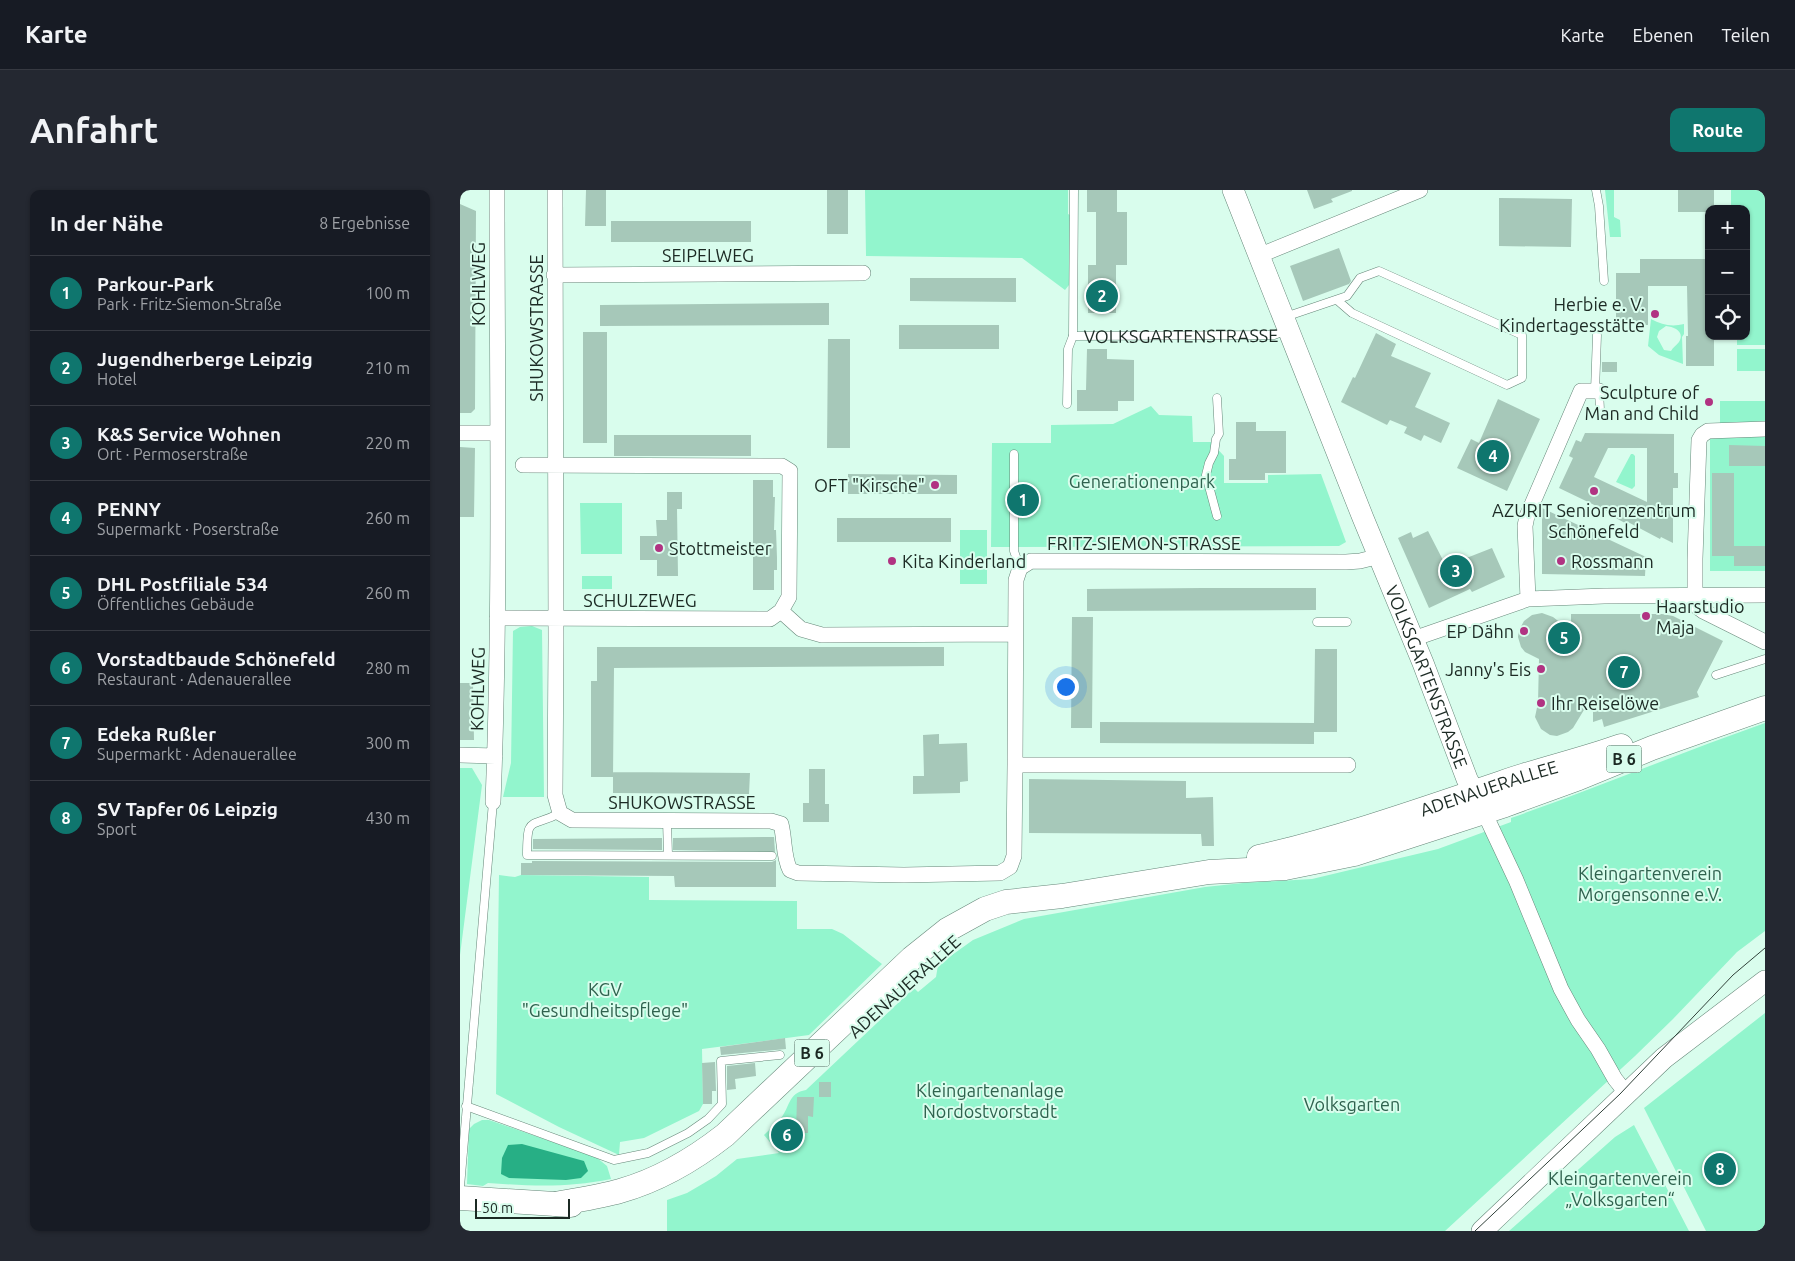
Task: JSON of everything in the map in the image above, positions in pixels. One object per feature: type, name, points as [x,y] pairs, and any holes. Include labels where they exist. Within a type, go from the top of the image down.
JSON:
[{"type":"main road","name":"VOLKSGARTENSTRASSE","points":[[1233,190],[1413,639],[1467,779],[1479,802]]},
{"type":"main road","name":"ADENAUERALLEE","points":[[1479,802],[1520,776],[1613,749],[1765,694]]},
{"type":"main road","name":"ADENAUERALLEE","points":[[460,1198],[592,1206],[622,1201],[656,1190],[690,1175],[712,1161],[733,1144],[912,974],[949,942],[995,916],[1062,896],[1209,872],[1285,868],[1354,854],[1479,802],[1579,778],[1652,748],[1765,708]]},
{"type":"main road","points":[[1482,1231],[1664,1058],[1765,981]]},
{"type":"street","name":"KOHLWEG","points":[[492,802],[495,756],[497,618],[497,190]]},
{"type":"street","name":"SHUKOWSTRASSE","points":[[555,190],[555,795],[560,813],[572,820],[771,821],[781,824],[784,834],[786,862],[790,870],[798,873],[908,875],[1000,873],[1010,867],[1014,856],[1015,765]]},
{"type":"street","points":[[1258,256],[1420,190]]},
{"type":"street","name":"SEIPELWEG","points":[[554,275],[863,272]]},
{"type":"street","points":[[1528,599],[1525,546],[1526,518],[1581,391],[1597,391]]},
{"type":"street","points":[[1765,429],[1708,431],[1702,434],[1699,440],[1695,596],[1695,605],[1703,611],[1765,642]]},
{"type":"street","points":[[460,432],[497,433]]},
{"type":"street","points":[[523,466],[782,466],[790,471],[789,597],[782,612],[801,629],[822,635],[1016,634]]},
{"type":"street","name":"FRITZ-SIEMON-STRASSE","points":[[1020,568],[1031,561],[1346,562],[1380,556]]},
{"type":"street","points":[[1020,568],[1016,580],[1015,765],[1348,765]]},
{"type":"street","points":[[1413,639],[1528,599],[1604,596],[1765,596]]},
{"type":"street","name":"SCHULZEWEG","points":[[497,618],[770,619],[782,612]]},
{"type":"street","points":[[460,755],[495,756]]},
{"type":"street","name":"VOLKSGARTENSTRASSE","points":[[1479,802],[1516,880],[1561,989],[1615,1079],[1627,1094]]},
{"type":"lane","name":"VOLKSGARTENSTRASSE","points":[[1067,404],[1068,349],[1073,336],[1074,190]]},
{"type":"lane","points":[[1596,190],[1599,206],[1604,281]]},
{"type":"lane","points":[[1286,323],[1337,300],[1347,296],[1360,278],[1379,271],[1522,335],[1522,378],[1507,385],[1352,313],[1337,300]]},
{"type":"lane","name":"VOLKSGARTENSTRASSE","points":[[1073,336],[1274,335],[1286,323]]},
{"type":"lane","points":[[1597,335],[1597,391],[1600,410]]},
{"type":"lane","points":[[1217,398],[1219,434],[1206,475],[1217,516]]},
{"type":"lane","points":[[1014,454],[1014,551],[1020,568]]},
{"type":"lane","points":[[1317,622],[1347,622]]},
{"type":"lane","points":[[1716,676],[1765,659]]},
{"type":"lane","name":"KOHLWEG","points":[[460,1187],[492,802]]},
{"type":"lane","points":[[560,813],[534,822],[530,826],[527,834],[528,855],[772,856]]},
{"type":"lane","points":[[667,820],[668,855]]},
{"type":"lane","points":[[466,1106],[614,1160],[648,1153],[688,1133],[708,1119],[722,1104],[721,1061],[780,1055]]},
{"type":"green space","points":[[865,190],[1068,190],[1068,214],[1070,215],[1069,285],[1065,290],[1022,258],[866,256]]},
{"type":"green space","points":[[1605,190],[1614,190],[1614,217],[1620,220],[1621,237],[1610,237]]},
{"type":"green space","points":[[1731,190],[1765,190],[1765,345],[1737,345],[1737,340],[1750,340],[1750,205],[1731,205]]},
{"type":"green space","points":[[1651,319],[1667,325],[1684,324],[1684,334],[1682,337],[1683,364],[1659,355],[1648,346]],"holes":[[[1666,326],[1676,329],[1681,335],[1679,342],[1671,351],[1664,350],[1657,337],[1659,331]]]},
{"type":"green space","points":[[1737,349],[1765,349],[1765,371],[1737,371]]},
{"type":"green space","points":[[1720,401],[1765,401],[1765,571],[1710,571],[1710,436],[1720,434]]},
{"type":"green space","name":"Generationenpark","points":[[1151,406],[1159,415],[1192,416],[1193,442],[1211,442],[1224,456],[1224,483],[1268,483],[1268,475],[1321,474],[1346,542],[1339,546],[991,547],[992,443],[1051,443],[1051,425],[1113,424]]},
{"type":"green space","points":[[1631,454],[1635,456],[1635,486],[1632,489],[1616,482]]},
{"type":"green space","points":[[580,503],[622,503],[622,554],[581,554]]},
{"type":"green space","points":[[960,530],[987,530],[987,584],[960,584]]},
{"type":"green space","points":[[582,576],[612,576],[612,589],[582,589]]},
{"type":"green space","points":[[532,626],[542,630],[544,797],[503,797],[511,763],[513,631],[520,627]]},
{"type":"green space","points":[[1765,723],[1765,931],[1737,952],[1635,1056],[1445,1231],[667,1231],[667,1200],[687,1193],[716,1176],[737,1159],[779,1153],[764,1135],[781,1118],[793,1097],[806,1090],[914,988],[918,992],[936,977],[938,965],[973,940],[1024,919],[1205,887],[1312,879],[1438,849],[1511,822],[1511,818]]},
{"type":"green space","points":[[460,768],[472,768],[482,785],[460,955]]},
{"type":"green space","name":"KGV \"Gesundheitspflege\"","points":[[499,875],[515,877],[521,875],[649,877],[649,900],[797,901],[797,929],[832,929],[843,934],[882,964],[809,1035],[702,1049],[703,1104],[699,1111],[644,1138],[620,1142],[619,1155],[559,1127],[496,1094]]},
{"type":"green space","points":[[1765,1013],[1765,1231],[1706,1231],[1644,1108]]},
{"type":"green space","points":[[482,1120],[489,1120],[596,1157],[607,1166],[611,1179],[564,1185],[488,1183],[483,1186],[467,1184],[469,1129]]},
{"type":"green space","name":"Kleingartenverein „Volksgarten“","points":[[1634,1125],[1689,1231],[1509,1231],[1615,1137]]},
{"type":"shaded area","points":[[522,1144],[584,1161],[588,1171],[581,1178],[566,1180],[509,1178],[501,1174],[502,1158],[508,1145]]},
{"type":"building","points":[[586,190],[606,190],[606,226],[585,226]]},
{"type":"building","points":[[827,190],[848,190],[848,234],[827,234]]},
{"type":"building","points":[[1087,190],[1117,190],[1117,212],[1127,212],[1127,265],[1116,265],[1116,313],[1088,313],[1088,265],[1096,265],[1096,212],[1087,212]]},
{"type":"building","points":[[1307,190],[1352,191],[1331,199],[1333,202],[1314,209]]},
{"type":"building","points":[[1678,190],[1714,190],[1714,205],[1705,205],[1705,212],[1678,212]]},
{"type":"building","points":[[1499,198],[1572,199],[1571,247],[1499,246]]},
{"type":"building","points":[[460,204],[476,211],[475,409],[471,413],[460,413]]},
{"type":"building","points":[[611,221],[751,221],[751,242],[611,242]]},
{"type":"building","points":[[1339,248],[1351,281],[1349,284],[1303,301],[1290,266]]},
{"type":"building","points":[[1640,259],[1705,259],[1705,340],[1714,340],[1714,366],[1686,366],[1686,336],[1688,336],[1687,286],[1648,286],[1648,325],[1616,325],[1616,273],[1640,273]]},
{"type":"building","points":[[910,278],[1016,278],[1016,302],[910,301]]},
{"type":"building","points":[[829,303],[829,325],[600,326],[600,305]]},
{"type":"building","points":[[899,325],[999,325],[999,349],[899,349]]},
{"type":"building","points":[[583,332],[607,332],[607,443],[583,443]]},
{"type":"building","points":[[1376,333],[1396,344],[1391,356],[1431,373],[1415,407],[1450,423],[1441,443],[1424,435],[1421,441],[1404,433],[1407,427],[1390,420],[1387,425],[1341,402],[1353,377],[1355,378]]},
{"type":"building","points":[[828,339],[850,339],[850,448],[827,448]]},
{"type":"building","points":[[1087,349],[1107,349],[1107,359],[1134,360],[1134,401],[1118,401],[1118,411],[1077,411],[1077,390],[1086,390]]},
{"type":"building","points":[[1602,362],[1617,362],[1617,372],[1602,372]]},
{"type":"building","points":[[1498,399],[1540,419],[1507,491],[1457,468],[1471,439],[1479,443]]},
{"type":"building","points":[[1236,422],[1256,422],[1256,431],[1286,431],[1286,473],[1265,473],[1265,480],[1229,480],[1229,459],[1236,459]]},
{"type":"building","name":"AZURIT Seniorenzentrum Schönefeld","points":[[1585,433],[1674,434],[1674,473],[1678,473],[1678,488],[1673,488],[1673,543],[1661,537],[1660,539],[1626,521],[1625,523],[1610,515],[1611,513],[1559,488],[1573,458],[1569,456],[1576,440],[1581,442]],"holes":[[[1608,448],[1647,448],[1647,502],[1594,477]]]},
{"type":"building","points":[[614,435],[751,435],[751,456],[614,456]]},
{"type":"building","points":[[1729,445],[1765,446],[1765,466],[1729,466]]},
{"type":"building","points":[[460,447],[475,448],[474,517],[460,517]]},
{"type":"building","points":[[1712,473],[1734,473],[1734,546],[1765,546],[1765,566],[1734,566],[1734,556],[1712,556]]},
{"type":"building","points":[[848,474],[957,475],[957,494],[848,494]]},
{"type":"building","points":[[753,480],[773,480],[773,497],[775,497],[774,530],[776,530],[777,558],[777,570],[774,570],[774,590],[753,590]]},
{"type":"building","name":"Stottmeister","points":[[667,492],[682,492],[682,509],[677,509],[678,576],[657,576],[657,560],[640,560],[640,536],[657,536],[656,520],[667,520]]},
{"type":"building","points":[[1542,508],[1646,557],[1645,576],[1542,574]]},
{"type":"building","points":[[837,518],[951,518],[951,542],[837,542]]},
{"type":"building","points":[[1428,531],[1446,566],[1492,548],[1505,577],[1472,592],[1470,589],[1429,608],[1398,538],[1411,532],[1413,538]]},
{"type":"building","points":[[1316,588],[1316,610],[1087,611],[1087,589]]},
{"type":"building","points":[[1542,613],[1553,617],[1571,631],[1571,614],[1662,614],[1673,616],[1723,641],[1697,692],[1699,697],[1604,727],[1602,719],[1593,722],[1593,695],[1573,728],[1557,736],[1550,735],[1541,729],[1535,717],[1538,703],[1539,659],[1525,652],[1521,647],[1518,637],[1519,630],[1524,621],[1532,615]]},
{"type":"building","points":[[1072,617],[1093,617],[1092,728],[1071,728]]},
{"type":"building","points":[[597,647],[944,647],[944,666],[614,668],[613,777],[591,777],[591,681],[597,681]]},
{"type":"building","points":[[1315,649],[1337,649],[1337,732],[1314,732],[1314,744],[1100,743],[1100,722],[1314,723]]},
{"type":"building","points":[[460,683],[473,683],[474,740],[460,740]]},
{"type":"building","points":[[939,734],[939,744],[967,743],[968,781],[960,782],[960,793],[913,794],[913,776],[924,776],[923,735]]},
{"type":"building","points":[[809,769],[825,769],[825,804],[829,804],[829,822],[803,822],[803,803],[809,803]]},
{"type":"building","points":[[613,772],[750,773],[749,794],[613,793]]},
{"type":"building","points":[[1029,779],[1186,781],[1186,798],[1213,797],[1214,846],[1202,846],[1201,834],[1029,833]]},
{"type":"building","points":[[774,837],[775,852],[673,850],[673,838]]},
{"type":"building","points":[[662,838],[662,850],[533,849],[533,839]]},
{"type":"building","points":[[776,860],[776,887],[675,887],[674,876],[521,875],[521,863],[532,863],[532,861],[772,862]]},
{"type":"building","points":[[785,1038],[786,1049],[721,1055],[720,1047]]},
{"type":"building","points":[[715,1062],[716,1091],[712,1091],[712,1104],[703,1104],[702,1063]]},
{"type":"building","points":[[755,1063],[756,1076],[735,1079],[736,1089],[727,1090],[727,1066]]},
{"type":"building","points":[[819,1082],[831,1082],[831,1097],[819,1097]]},
{"type":"building","points":[[797,1097],[814,1097],[813,1117],[808,1116],[808,1133],[796,1133]]},
{"type":"building","points":[[794,1129],[795,1140],[780,1142],[778,1131]]},
{"type":"tram line","points":[[1475,1231],[1620,1094],[1733,975],[1765,948]]},
{"type":"place","name":"Jugendherberge Leipzig","points":[[1102,296]]},
{"type":"place","name":"Herbie e. V. Kindertagesstätte","points":[[1655,314]]},
{"type":"place","name":"Sculpture of Man and Child","points":[[1709,402]]},
{"type":"place","name":"PENNY","points":[[1493,456]]},
{"type":"place","name":"OFT \"Kirsche\"","points":[[935,485]]},
{"type":"place","name":"AZURIT Seniorenzentrum Schönefeld","points":[[1594,491]]},
{"type":"place","name":"Parkour-Park","points":[[1023,500]]},
{"type":"place","name":"Stottmeister","points":[[659,548]]},
{"type":"place","name":"Kita Kinderland","points":[[892,561]]},
{"type":"place","name":"Rossmann","points":[[1561,561]]},
{"type":"place","name":"K&S Service Wohnen","points":[[1456,571]]},
{"type":"place","name":"Haarstudio Maja","points":[[1646,616]]},
{"type":"place","name":"EP Dähn","points":[[1524,631]]},
{"type":"place","name":"DHL Postfiliale 534","points":[[1564,638]]},
{"type":"place","name":"Janny's Eis","points":[[1541,669]]},
{"type":"place","name":"Edeka Rußler","points":[[1624,672]]},
{"type":"place","name":"Ihr Reiselöwe","points":[[1541,703]]},
{"type":"place","name":"Vorstadtbaude Schönefeld","points":[[787,1135]]},
{"type":"place","name":"SV Tapfer 06 Leipzig","points":[[1720,1169]]},
{"type":"park label","name":"Kleingartenverein Morgensonne e.V.","points":[[1650,883]]},
{"type":"park label","name":"Kleingartenanlage Nordostvorstadt","points":[[990,1100]]},
{"type":"park label","name":"Volksgarten","points":[[1352,1104]]}]
